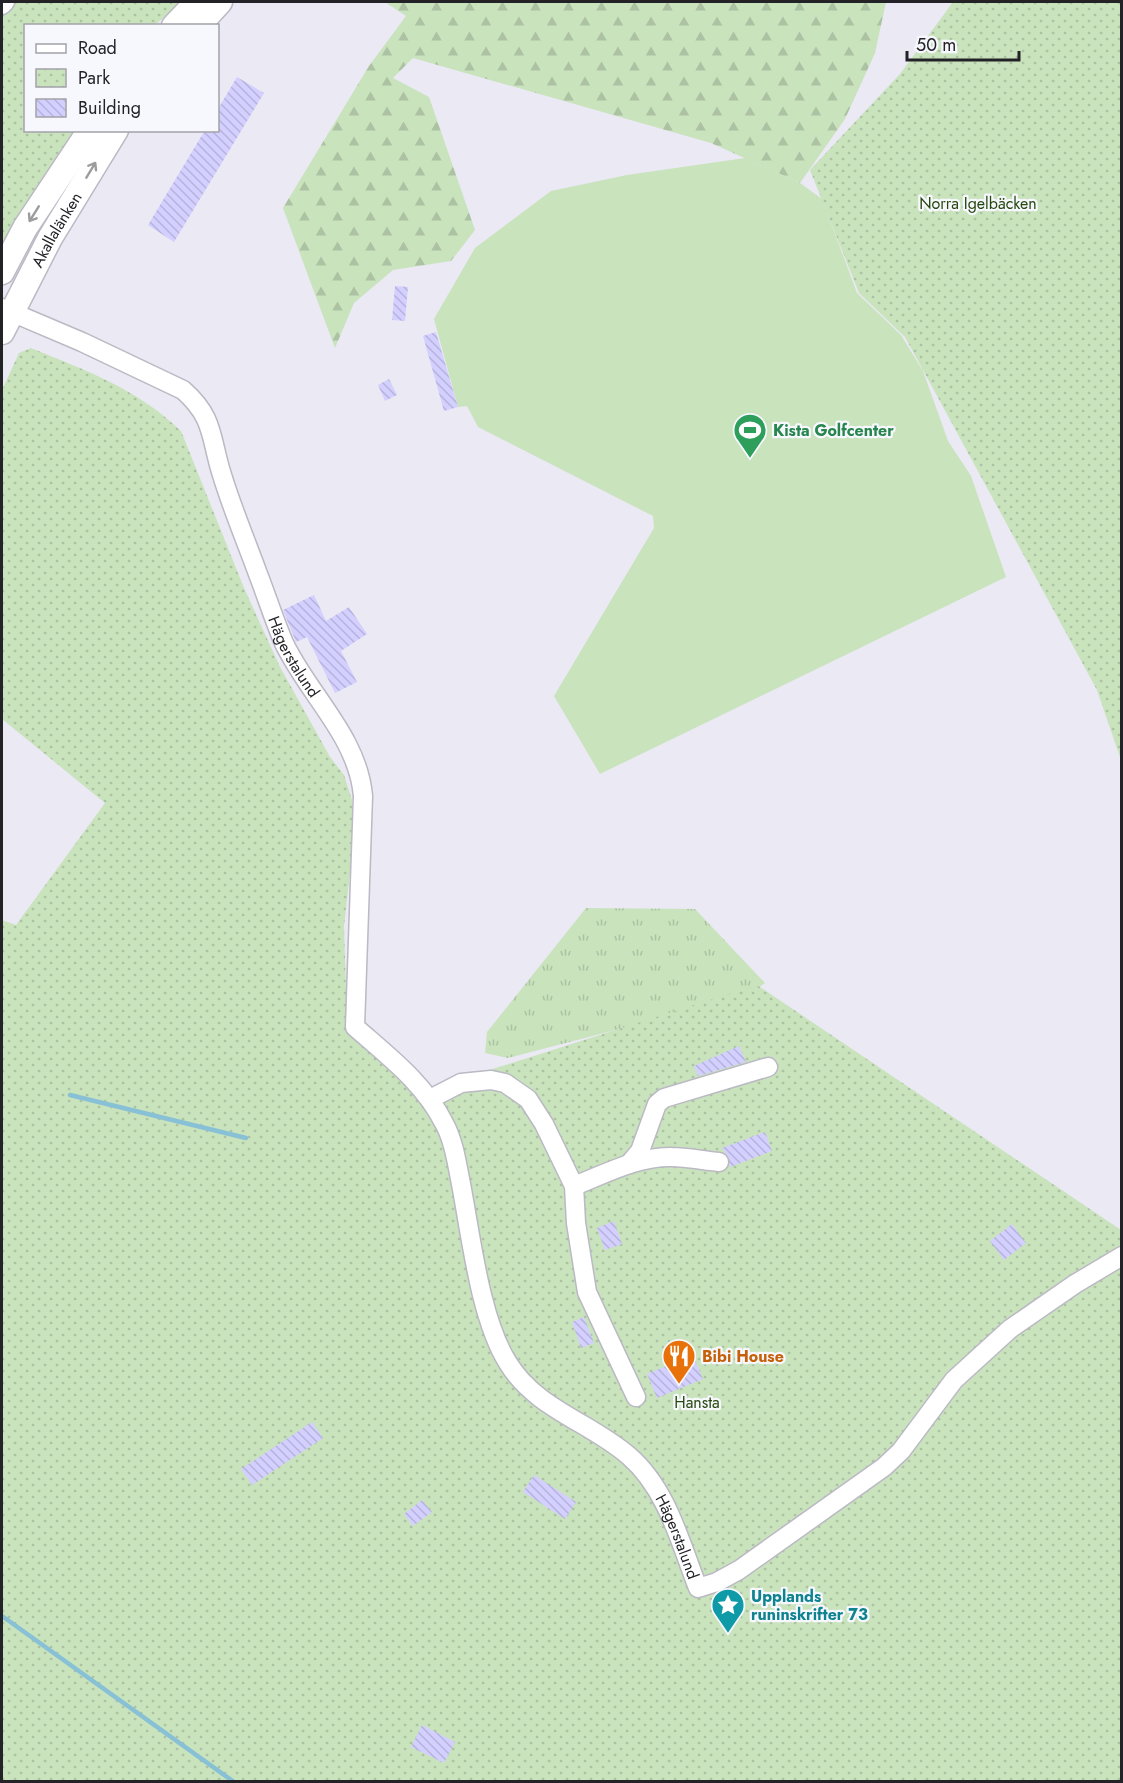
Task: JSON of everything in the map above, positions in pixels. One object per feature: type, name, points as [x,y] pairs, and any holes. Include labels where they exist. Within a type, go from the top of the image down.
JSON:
[{"type":"main road","points":[[176,24],[197,2]]},
{"type":"main road","points":[[200,24],[220,2]]},
{"type":"main road","name":"Akallalänken","points":[[2,272],[25,228],[89,132]]},
{"type":"main road","name":"Akallalänken","points":[[5,317],[115,132]]},
{"type":"street","points":[[2,5],[5,2]]},
{"type":"street","name":"Hägerstalund","points":[[5,317],[82,342],[183,390],[196,401],[206,416],[213,434],[221,474],[285,644],[350,750],[362,781],[355,1027],[416,1082],[430,1099],[445,1124],[454,1152],[483,1297],[498,1347],[521,1382],[540,1399],[622,1452],[648,1476],[662,1496],[698,1588],[708,1586],[739,1570],[884,1467],[901,1451],[954,1380],[1010,1329],[1075,1284],[1122,1256]]},
{"type":"street","points":[[629,1164],[640,1151],[657,1104],[664,1098],[768,1067]]},
{"type":"street","points":[[430,1099],[461,1083],[475,1080],[506,1083],[528,1099],[544,1124],[574,1186],[576,1223],[587,1292],[636,1397]]},
{"type":"street","points":[[574,1186],[629,1164],[651,1159],[672,1157],[719,1162]]},
{"type":"green space","points":[[16,2],[181,2],[156,24],[24,24],[24,132],[77,132],[2,248],[2,16]]},
{"type":"green space","points":[[385,2],[886,2],[875,53],[845,119],[800,183],[711,143],[413,58],[393,78],[429,97],[475,230],[451,261],[393,270],[354,303],[335,348],[283,208],[369,66],[406,16]]},
{"type":"green space","name":"Norra Igelbäcken","points":[[953,2],[1121,2],[1121,760],[1097,690],[905,337],[859,293],[810,170],[900,74]]},
{"type":"green space","name":"Kista Golfcenter","points":[[745,158],[800,183],[822,199],[857,293],[901,335],[923,371],[948,441],[971,476],[1006,577],[600,774],[554,696],[654,528],[653,516],[478,427],[467,406],[458,407],[434,319],[475,248],[551,191],[627,175]]},
{"type":"green space","name":"Hansta","points":[[31,348],[129,392],[164,416],[181,431],[244,588],[280,667],[330,757],[344,775],[352,800],[353,846],[344,926],[347,1020],[392,1051],[433,1088],[757,985],[1121,1230],[1121,1781],[2,1781],[2,920],[16,925],[105,803],[2,719],[2,390],[19,353]]},
{"type":"green space","points":[[586,908],[695,909],[765,983],[746,996],[508,1058],[485,1053],[487,1032]]},
{"type":"building","points":[[237,77],[264,93],[174,242],[148,225],[204,132],[219,132],[219,107]]},
{"type":"building","points":[[395,286],[408,287],[405,321],[392,320]]},
{"type":"building","points":[[436,332],[458,407],[444,411],[423,336]]},
{"type":"building","points":[[389,379],[397,395],[385,401],[378,385]]},
{"type":"building","points":[[314,595],[326,621],[349,607],[367,634],[341,651],[357,682],[335,693],[307,637],[296,642],[283,610]]},
{"type":"building","points":[[739,1046],[746,1062],[698,1076],[694,1066]]},
{"type":"building","points":[[765,1132],[772,1151],[730,1167],[729,1158],[722,1148]]},
{"type":"building","points":[[614,1221],[622,1244],[605,1250],[597,1228]]},
{"type":"building","points":[[1012,1224],[1026,1243],[1004,1260],[990,1241]]},
{"type":"building","points":[[584,1317],[594,1343],[581,1348],[572,1322]]},
{"type":"building","points":[[693,1355],[703,1379],[657,1398],[647,1374]]},
{"type":"building","points":[[312,1422],[323,1438],[252,1485],[241,1469]]},
{"type":"building","points":[[534,1475],[576,1502],[565,1519],[523,1492]]},
{"type":"building","points":[[422,1500],[432,1512],[413,1526],[404,1514]]},
{"type":"building","points":[[422,1725],[455,1742],[444,1763],[411,1747]]},
{"type":"waterway","points":[[70,1095],[246,1138]]},
{"type":"waterway","points":[[2,1616],[234,1782]]},
{"type":"place","name":"Kista Golfcenter","points":[[750,459]]},
{"type":"place","name":"Bibi House","points":[[679,1385]]},
{"type":"place","name":"Upplands runinskrifter 73","points":[[728,1634]]}]
